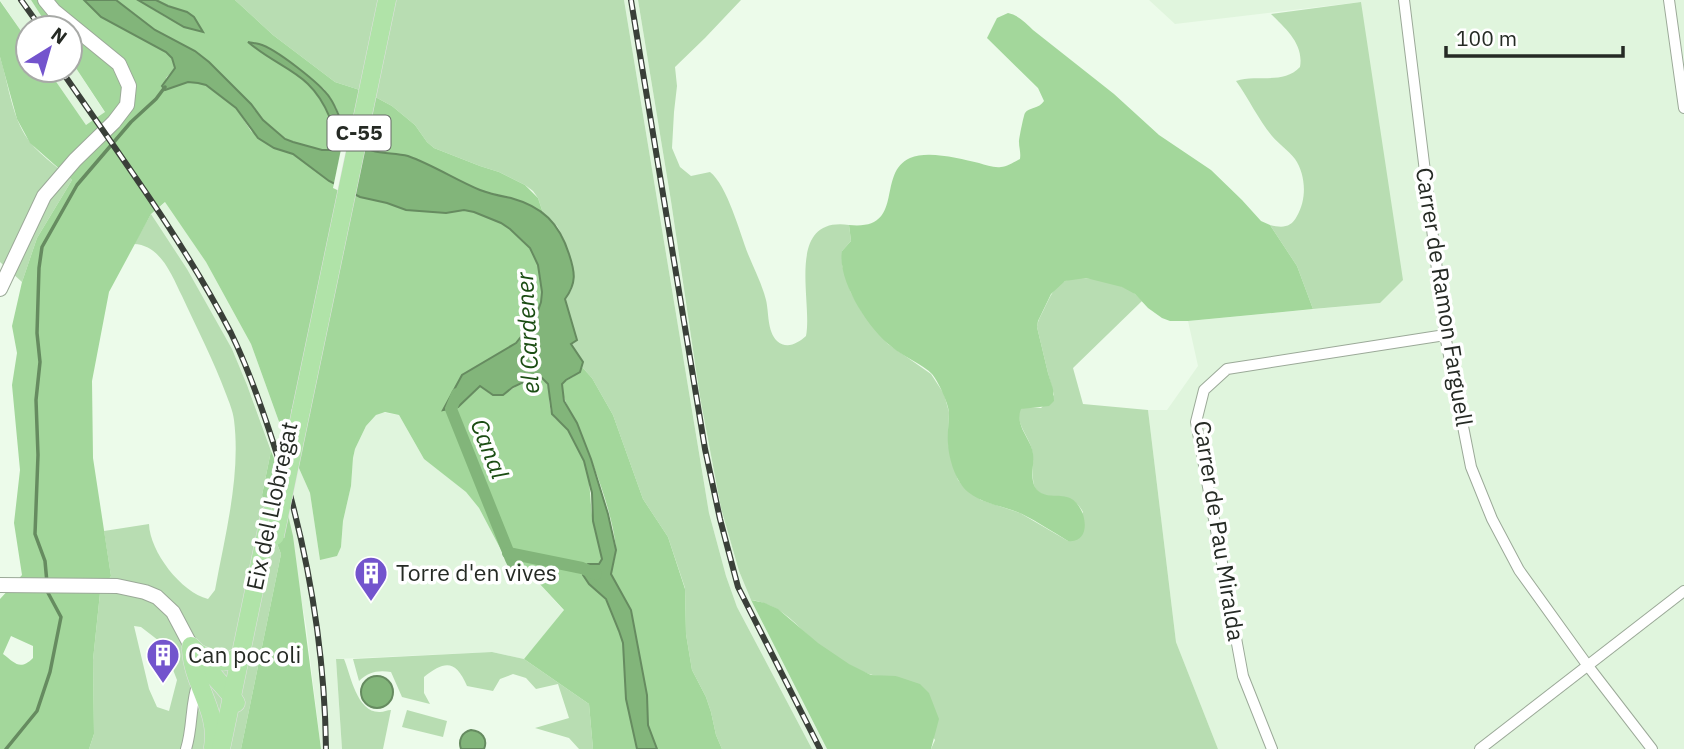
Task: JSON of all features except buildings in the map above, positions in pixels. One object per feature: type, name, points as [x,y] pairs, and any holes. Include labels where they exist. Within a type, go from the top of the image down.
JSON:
[{"type":"highway","name":"C-55","points":[[328,265],[379,0]]},
{"type":"highway","name":"C-55","points":[[328,265],[387,0]]},
{"type":"highway","name":"Eix del Llobregat","points":[[246,654],[263,604],[298,405],[328,265]]},
{"type":"highway","name":"Eix del Llobregat","points":[[233,749],[270,514],[298,405]]},
{"type":"highway","points":[[196,650],[221,662],[228,662],[246,654]]},
{"type":"highway","points":[[196,650],[192,660],[212,716],[215,736],[213,749]]},
{"type":"highway","points":[[196,650],[236,705],[226,749]]},
{"type":"highway","points":[[200,686],[216,698],[226,700],[232,697],[239,691],[246,654]]},
{"type":"highway","points":[[221,749],[232,697]]},
{"type":"street","points":[[0,289],[44,196],[127,105],[129,86],[119,64],[54,11],[45,0]]},
{"type":"street","name":"Carrer de Ramon Farguell","points":[[1404,0],[1445,335],[1471,467],[1492,519],[1519,570],[1652,749]]},
{"type":"street","points":[[1669,0],[1684,108]]},
{"type":"street","name":"Carrer de Pau Miralda","points":[[1272,749],[1243,676],[1196,422],[1204,390],[1227,369],[1445,335]]},
{"type":"street","points":[[0,585],[135,588],[157,597],[173,612],[196,650]]},
{"type":"street","points":[[1480,749],[1684,592]]},
{"type":"street","points":[[186,749],[193,696],[200,686]]},
{"type":"shaded area","points":[[0,0],[31,0],[40,14],[14,14],[14,20]]},
{"type":"shaded area","points":[[31,0],[84,0],[101,17],[166,52],[172,58],[175,68],[166,78],[165,90],[188,82],[206,85],[236,108],[251,131],[274,148],[293,154],[329,181],[360,197],[406,210],[474,212],[501,223],[530,248],[538,265],[542,292],[535,319],[516,343],[462,375],[443,410],[458,407],[480,386],[491,394],[499,395],[536,377],[548,386],[552,414],[574,438],[587,471],[593,522],[602,559],[599,564],[588,564],[583,575],[607,601],[623,643],[637,749],[593,749],[589,704],[524,659],[564,610],[538,582],[509,565],[479,508],[466,492],[424,459],[399,415],[385,412],[376,415],[366,426],[353,458],[341,547],[337,556],[320,560],[310,493],[282,430],[251,344],[206,262],[165,202],[151,214],[109,292],[92,381],[93,458],[111,576],[100,593],[93,660],[94,734],[89,749],[0,749],[0,599],[22,575],[14,523],[20,470],[12,385],[17,353],[12,326],[22,282],[37,238],[72,180],[30,143],[17,119],[0,57],[0,1],[14,21],[14,84],[58,84],[86,125],[105,112],[84,80],[84,14],[40,14]],"holes":[[[11,636],[33,646],[33,658],[21,665],[3,654]]]},
{"type":"shaded area","points":[[116,0],[138,0],[167,18],[199,25],[185,13],[156,0],[235,0],[273,35],[335,82],[366,92],[392,106],[415,125],[434,148],[499,172],[525,185],[538,198],[543,213],[515,199],[479,190],[410,157],[360,146],[347,133],[336,107],[324,89],[260,44],[249,43],[287,67],[309,85],[328,114],[338,144],[331,150],[322,150],[285,139],[263,120],[251,104],[209,62],[195,51],[155,30]]},
{"type":"shaded area","points":[[235,0],[624,0],[709,513],[737,607],[812,749],[722,749],[706,697],[692,670],[686,634],[685,588],[668,537],[643,499],[613,415],[570,343],[577,340],[565,299],[574,281],[572,263],[562,235],[543,213],[533,191],[499,172],[434,148],[415,125],[392,106],[366,92],[335,82],[273,35]]},
{"type":"shaded area","points":[[624,0],[638,0],[700,397],[721,508],[739,571],[751,600],[827,749],[812,749],[737,607],[726,576],[709,513]]},
{"type":"shaded area","points":[[638,0],[741,0],[675,67],[677,86],[672,148],[680,167],[691,176],[710,172],[722,187],[762,288],[771,332],[781,344],[796,343],[806,336],[806,264],[809,247],[816,234],[829,226],[849,225],[851,241],[842,251],[842,265],[851,293],[862,312],[888,344],[931,374],[944,394],[949,412],[948,442],[958,480],[981,500],[1020,513],[1068,541],[1083,512],[1077,504],[1065,497],[1046,495],[1036,489],[1033,481],[1032,450],[1019,420],[1020,409],[1041,408],[1054,395],[1037,327],[1038,321],[1055,289],[1061,283],[1072,279],[1089,278],[1116,284],[1130,290],[1142,301],[1073,368],[1083,404],[1148,410],[1176,642],[1218,749],[931,749],[935,740],[896,676],[872,675],[842,661],[780,611],[751,600],[739,571],[721,508],[700,397]]},
{"type":"shaded area","points":[[1149,0],[1684,0],[1684,749],[1218,749],[1176,642],[1148,410],[1167,410],[1198,366],[1188,321],[1380,303],[1361,2],[1175,24]]},
{"type":"shaded area","points":[[1361,2],[1403,280],[1380,303],[1313,309],[1297,266],[1270,225],[1286,226],[1297,216],[1304,195],[1299,165],[1267,129],[1236,81],[1286,76],[1300,67],[1297,44],[1271,14]]},
{"type":"shaded area","points":[[1008,13],[1022,20],[1114,94],[1159,135],[1211,170],[1261,221],[1270,225],[1297,266],[1313,309],[1170,321],[1162,318],[1135,294],[1122,287],[1086,278],[1065,281],[1051,294],[1037,327],[1054,401],[1049,406],[1021,409],[1020,420],[1032,449],[1035,487],[1042,494],[1070,498],[1076,502],[1083,516],[1085,524],[1081,537],[1068,541],[1022,514],[981,500],[964,488],[950,457],[949,412],[940,386],[929,371],[896,350],[873,328],[849,289],[842,263],[842,251],[851,241],[849,225],[867,224],[878,219],[885,211],[894,176],[900,166],[910,158],[935,155],[998,167],[1020,159],[1019,140],[1025,113],[1044,101],[1038,88],[987,38],[997,18]]},
{"type":"shaded area","points":[[0,57],[13,107],[25,135],[72,180],[37,238],[22,282],[0,262]]},
{"type":"shaded area","points":[[84,81],[105,113],[86,125],[58,84],[84,84]]},
{"type":"shaded area","points":[[166,202],[206,262],[251,344],[282,430],[310,493],[320,560],[341,547],[353,458],[366,426],[380,412],[399,415],[424,459],[466,492],[479,508],[509,565],[538,582],[564,611],[524,659],[492,652],[336,659],[342,749],[321,749],[306,625],[276,463],[232,349],[151,214]]},
{"type":"shaded area","points":[[151,214],[187,269],[232,349],[271,451],[262,495],[281,554],[241,749],[89,749],[94,734],[93,660],[100,593],[111,576],[104,531],[149,524],[155,547],[169,569],[188,588],[208,599],[215,590],[234,484],[234,420],[211,357],[170,271],[151,250],[134,244]],"holes":[[[134,626],[141,627],[163,644],[177,680],[169,711],[157,707],[149,689]]]},
{"type":"shaded area","points":[[582,367],[592,378],[613,415],[643,499],[668,537],[685,589],[686,634],[692,670],[706,697],[722,749],[657,749],[648,725],[647,695],[631,610],[611,574],[616,548],[614,533],[595,469],[562,390],[562,384],[576,375]]},
{"type":"shaded area","points":[[271,451],[293,536],[321,749],[241,749],[281,554],[262,495]]},
{"type":"shaded area","points":[[751,600],[778,609],[818,643],[871,675],[896,676],[920,684],[929,693],[939,719],[931,749],[827,749]]},
{"type":"shaded area","points":[[492,652],[524,659],[589,704],[593,749],[579,749],[569,738],[535,728],[569,718],[558,684],[536,689],[526,678],[513,674],[500,679],[493,691],[467,686],[459,671],[449,665],[424,677],[424,693],[430,704],[402,697],[391,672],[374,672],[359,681],[353,659]]},
{"type":"shaded area","points":[[336,659],[344,659],[356,692],[366,707],[380,712],[391,710],[383,749],[342,749]]},
{"type":"shaded area","points":[[407,710],[447,721],[443,737],[402,727]]},
{"type":"water","name":"el Cardener","points":[[84,0],[116,0],[155,30],[195,51],[285,139],[322,150],[331,150],[338,144],[330,118],[314,90],[295,73],[248,42],[276,52],[317,84],[334,104],[350,136],[366,149],[408,156],[480,190],[532,206],[555,225],[573,266],[573,282],[565,299],[577,340],[571,344],[583,362],[580,372],[562,384],[564,401],[577,423],[608,514],[616,550],[611,574],[631,610],[647,695],[648,725],[657,749],[637,749],[626,699],[623,643],[606,599],[583,575],[583,567],[599,564],[602,559],[593,521],[592,493],[584,461],[568,430],[552,414],[548,384],[542,378],[534,377],[503,395],[493,395],[480,386],[458,407],[443,410],[462,375],[516,343],[535,319],[542,292],[538,265],[530,248],[501,223],[474,212],[406,210],[360,197],[329,181],[293,154],[274,148],[258,138],[236,108],[206,85],[188,82],[165,90],[162,86],[175,68],[172,58],[166,52],[101,17]]},
{"type":"water","points":[[138,0],[156,0],[187,12],[194,17],[203,32],[184,27]]},
{"type":"water","points":[[377,676],[389,680],[393,692],[389,704],[377,708],[365,704],[361,692],[365,680]]},
{"type":"water","points":[[471,730],[483,736],[484,749],[461,749],[462,737]]},
{"type":"pier","points":[[346,125],[355,138],[354,198],[333,188]]},
{"type":"waterway","points":[[47,583],[45,561],[35,534],[38,455],[36,400],[40,362],[37,333],[42,247],[77,185],[165,87]]},
{"type":"waterway","name":"Canal","points":[[457,394],[451,409],[519,575]]},
{"type":"waterway","name":"Canal","points":[[508,553],[582,568],[596,574]]},
{"type":"waterway","points":[[6,749],[37,711],[50,672],[61,617],[47,591]]},
{"type":"railway","points":[[21,0],[31,14]]},
{"type":"railway","points":[[631,0],[705,449],[720,519],[738,587],[820,749]]},
{"type":"railway","points":[[71,84],[192,265],[231,333],[249,373],[288,487],[306,563],[320,656],[326,749]]},
{"type":"place","name":"Torre d'en vives","points":[[371,603]]},
{"type":"place","name":"Can poc oli","points":[[163,685]]}]
